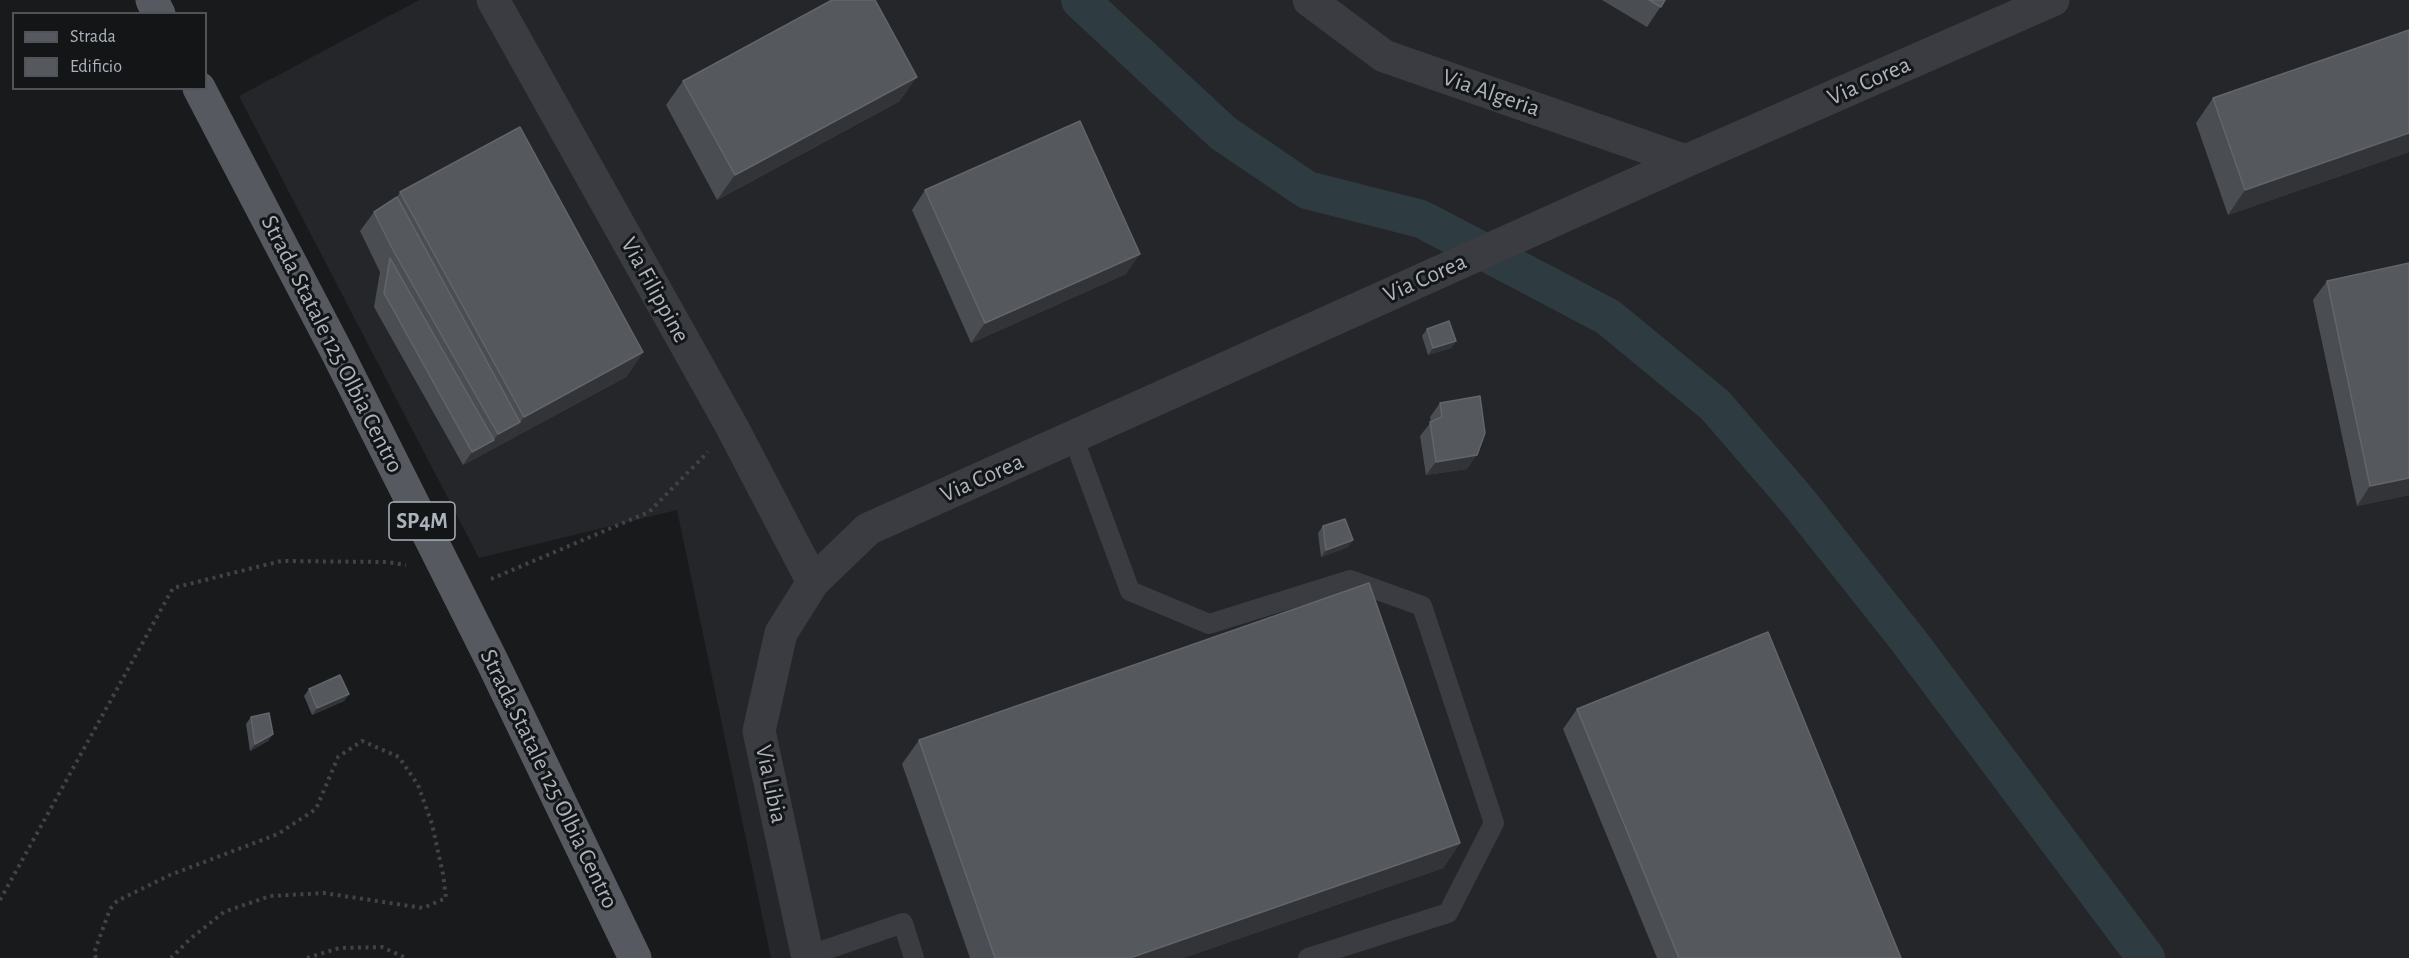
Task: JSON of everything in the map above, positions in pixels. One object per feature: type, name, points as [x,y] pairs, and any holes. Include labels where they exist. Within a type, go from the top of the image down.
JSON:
[{"type":"main road","name":"Strada Statale 125 Olbia Centro","points":[[200,90],[338,352],[497,671],[635,958]]},
{"type":"street","name":"Via Filippine","points":[[493,0],[732,427],[813,582]]},
{"type":"street","name":"Via Algeria","points":[[1309,0],[1384,56],[1686,161]]},
{"type":"street","name":"Via Corea","points":[[813,582],[868,529],[1686,161],[2053,0]]},
{"type":"street","name":"Via Libia","points":[[808,957],[759,731],[781,633],[813,582]]},
{"type":"lane","points":[[1073,437],[1130,591],[1209,624],[1350,579],[1422,606],[1494,823],[1448,913],[1308,958]]},
{"type":"lane","points":[[808,957],[903,923],[914,958]]},
{"type":"path","points":[[481,578],[493,579],[649,512],[732,427]]},
{"type":"path","points":[[0,900],[173,588],[280,561],[387,562],[411,566]]},
{"type":"path","points":[[96,958],[94,953],[110,909],[117,902],[170,875],[278,834],[316,809],[338,756],[362,741],[399,757],[418,785],[432,824],[446,898],[423,908],[324,893],[270,896],[224,912],[190,939],[171,958]]},
{"type":"path","points":[[307,958],[339,948],[382,947],[406,958]]},
{"type":"shaded area","points":[[419,0],[2409,0],[2409,958],[771,958],[677,510],[479,558],[239,96]]},
{"type":"building","points":[[832,0],[875,0],[917,77],[735,175],[683,81]]},
{"type":"building","points":[[1649,0],[1665,0],[1661,7]]},
{"type":"building","points":[[2409,30],[2409,133],[2245,190],[2213,98]]},
{"type":"building","points":[[1080,121],[1140,254],[985,323],[925,190]]},
{"type":"building","points":[[520,127],[643,352],[524,417],[400,192]]},
{"type":"building","points":[[397,197],[520,422],[498,434],[394,252],[374,212]]},
{"type":"building","points":[[390,258],[494,440],[472,452],[384,293]]},
{"type":"building","points":[[2409,263],[2409,478],[2370,486],[2327,281]]},
{"type":"building","points":[[1449,321],[1456,341],[1433,348],[1427,329]]},
{"type":"building","points":[[1480,396],[1485,433],[1477,455],[1436,462],[1430,422],[1442,417],[1440,403]]},
{"type":"building","points":[[1345,519],[1353,540],[1326,550],[1323,526]]},
{"type":"building","points":[[1369,583],[1460,843],[1130,958],[995,958],[919,740]]},
{"type":"building","points":[[1768,632],[1901,958],[1679,958],[1577,709]]},
{"type":"building","points":[[340,675],[349,694],[317,708],[309,689]]},
{"type":"building","points":[[269,713],[273,734],[255,744],[251,717]]},
{"type":"waterway","points":[[1080,0],[1223,133],[1307,190],[1421,219],[1519,270],[1608,317],[1715,405],[1797,500],[1908,640],[2146,958]]}]
